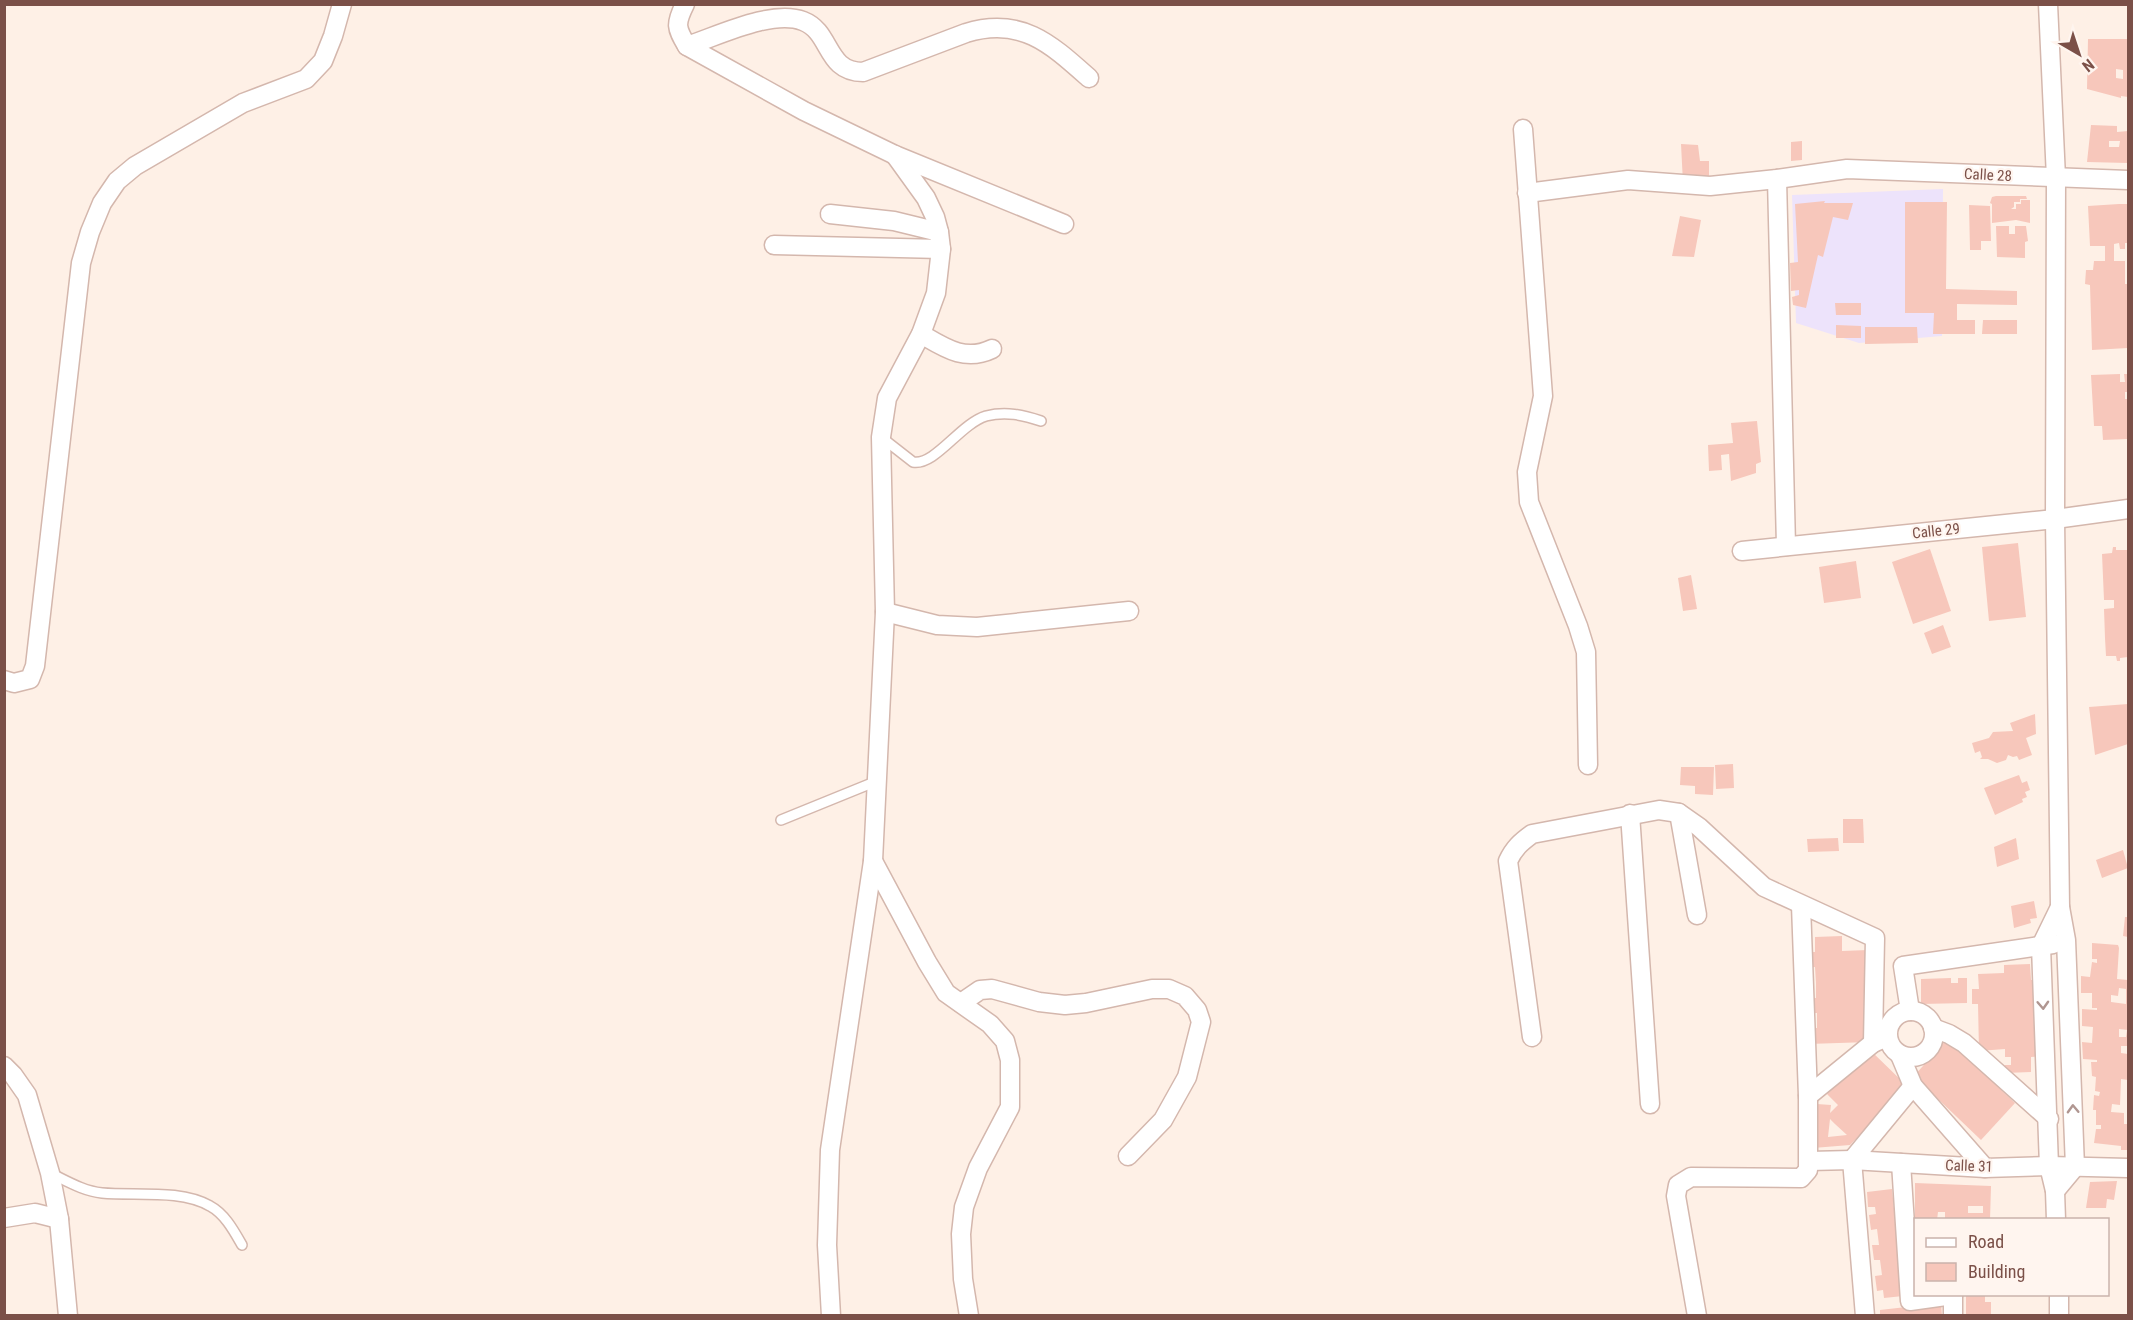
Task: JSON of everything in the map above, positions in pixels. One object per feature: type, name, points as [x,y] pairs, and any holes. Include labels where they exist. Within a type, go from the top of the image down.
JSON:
[{"type":"street","points":[[4,680],[14,682],[30,679],[35,666],[81,263],[102,203],[117,181],[135,166],[243,103],[306,79],[323,61],[342,4]]},
{"type":"street","points":[[685,4],[677,20],[679,32],[687,46],[804,111],[895,154],[1064,224]]},
{"type":"street","points":[[2048,4],[2056,178],[2055,519],[2060,907],[2066,940],[2075,1167],[2055,1191]]},
{"type":"street","points":[[687,46],[758,22],[779,18],[802,20],[812,26],[821,36],[841,66],[853,72],[863,72],[966,33],[998,27],[1015,30],[1045,41],[1089,78]]},
{"type":"street","points":[[1523,129],[1543,396],[1527,472],[1529,501],[1586,652],[1588,765]]},
{"type":"street","points":[[831,1316],[827,1245],[830,1150],[873,861],[885,612],[881,437],[887,398],[921,334],[936,293],[940,241],[935,217],[926,198],[895,154]]},
{"type":"street","name":"Calle 28","points":[[1527,193],[1628,180],[1710,186],[1847,169],[2128,180]]},
{"type":"street","points":[[1777,179],[1786,546]]},
{"type":"street","points":[[830,214],[894,221],[940,241]]},
{"type":"street","points":[[774,245],[940,241]]},
{"type":"street","points":[[921,334],[944,348],[960,354],[980,355],[992,349]]},
{"type":"street","name":"Calle 29","points":[[1742,551],[2055,519],[2128,509]]},
{"type":"street","points":[[885,612],[937,625],[977,627],[1130,611]]},
{"type":"street","points":[[1532,1037],[1508,861],[1520,842],[1532,834],[1630,814],[1659,810],[1679,813],[1699,827],[1764,887],[1875,938],[1880,1040],[1900,1055],[1915,1057],[1923,1054],[1933,1043],[1933,1028],[1925,1015],[1910,1011],[1896,1016],[1880,1040],[1808,1096]]},
{"type":"street","points":[[1679,813],[1697,915]]},
{"type":"street","points":[[1630,814],[1650,1104]]},
{"type":"street","points":[[873,861],[946,993],[990,1024],[1005,1041],[1010,1060],[1010,1107],[978,1168],[964,1207],[961,1234],[969,1316]]},
{"type":"street","points":[[1697,1316],[1676,1196],[1678,1185],[1691,1177],[1801,1178],[1808,1170],[1808,1096],[1801,904]]},
{"type":"street","points":[[2056,1218],[2055,1191],[2049,1166],[2041,946],[2060,907]]},
{"type":"street","points":[[1910,1011],[1903,966],[2041,946],[2066,940]]},
{"type":"street","points":[[961,1003],[980,990],[992,989],[1039,1002],[1065,1005],[1086,1003],[1152,989],[1169,989],[1185,996],[1197,1011],[1201,1022],[1187,1077],[1162,1120],[1128,1156]]},
{"type":"street","points":[[1933,1028],[1964,1043],[2049,1119]]},
{"type":"street","points":[[1900,1055],[1913,1086],[1985,1168]]},
{"type":"street","points":[[4,1066],[27,1095],[50,1173],[59,1219],[68,1316]]},
{"type":"street","points":[[1865,1316],[1852,1160],[1913,1086]]},
{"type":"street","name":"Calle 31","points":[[1809,1161],[1852,1160],[1985,1168],[2049,1166],[2128,1168]]},
{"type":"street","points":[[1900,1163],[1912,1260],[1911,1301],[1946,1296]]},
{"type":"street","points":[[4,1218],[35,1213],[59,1219]]},
{"type":"street","points":[[1953,1296],[1953,1316]]},
{"type":"street","points":[[2059,1296],[2060,1316]]},
{"type":"lane","points":[[881,437],[913,462],[919,463],[928,460],[963,428],[985,417],[1007,413],[1041,421]]},
{"type":"lane","points":[[781,820],[877,781]]},
{"type":"lane","points":[[50,1173],[80,1188],[100,1192],[196,1200],[212,1206],[229,1223],[242,1245]]},
{"type":"shaded area","points":[[1943,189],[1942,336],[1859,343],[1796,323],[1792,195]]},
{"type":"building","points":[[2088,39],[2128,39],[2128,97],[2121,96],[2121,98],[2087,89]],"holes":[[[2116,69],[2123,70],[2123,79],[2116,78]]]},
{"type":"building","points":[[2091,125],[2117,126],[2117,132],[2128,131],[2128,163],[2087,162]],"holes":[[[2109,141],[2120,141],[2119,147],[2109,147]]]},
{"type":"building","points":[[1802,141],[1802,160],[1791,161],[1791,142]]},
{"type":"building","points":[[1681,144],[1698,145],[1700,161],[1709,161],[1709,182],[1683,183]]},
{"type":"building","points":[[2026,196],[2027,199],[2020,199],[2020,202],[2014,202],[2014,207],[2011,209],[2016,209],[2016,204],[2021,204],[2021,200],[2030,200],[2030,223],[2016,220],[1992,223],[1992,204],[1990,203],[1992,197]]},
{"type":"building","points":[[1825,201],[1824,203],[1853,203],[1848,220],[1833,217],[1823,257],[1818,255],[1806,308],[1793,305],[1792,297],[1799,295],[1799,290],[1791,291],[1790,263],[1798,262],[1795,204]]},
{"type":"building","points":[[1905,202],[1947,202],[1946,289],[2017,291],[2017,305],[1957,304],[1957,320],[1975,320],[1975,334],[1933,334],[1934,313],[1905,313]]},
{"type":"building","points":[[2128,204],[2128,243],[2125,243],[2125,249],[2120,249],[2119,243],[2114,244],[2114,261],[2125,261],[2125,284],[2128,284],[2128,348],[2092,350],[2090,285],[2085,284],[2086,270],[2093,270],[2094,261],[2105,261],[2105,246],[2090,246],[2088,206]]},
{"type":"building","points":[[1969,205],[1990,206],[1991,241],[1981,241],[1981,250],[1970,250]]},
{"type":"building","points":[[1680,216],[1701,220],[1694,257],[1672,256]]},
{"type":"building","points":[[1996,226],[2009,226],[2009,234],[2015,234],[2015,226],[2026,226],[2028,241],[2025,242],[2025,258],[1997,257]]},
{"type":"building","points":[[1835,303],[1861,303],[1861,315],[1836,315]]},
{"type":"building","points":[[1983,320],[2017,320],[2017,334],[1982,334]]},
{"type":"building","points":[[1836,325],[1861,326],[1861,338],[1836,338]]},
{"type":"building","points":[[1865,327],[1917,327],[1918,343],[1865,344]]},
{"type":"building","points":[[2120,374],[2120,382],[2125,382],[2124,374],[2128,374],[2128,392],[2125,392],[2125,399],[2128,399],[2128,439],[2103,440],[2102,426],[2094,426],[2091,375]]},
{"type":"building","points":[[1757,421],[1761,462],[1756,464],[1756,473],[1731,481],[1729,454],[1721,455],[1722,470],[1709,471],[1708,445],[1733,443],[1731,423]]},
{"type":"building","points":[[2018,543],[2026,617],[1989,621],[1982,547]]},
{"type":"building","points":[[2113,547],[2116,547],[2116,550],[2128,550],[2128,657],[2120,658],[2120,661],[2117,661],[2116,656],[2106,656],[2104,609],[2114,608],[2114,600],[2104,600],[2102,554],[2112,553]]},
{"type":"building","points":[[1930,549],[1951,611],[1913,624],[1892,562]]},
{"type":"building","points":[[1856,561],[1861,598],[1824,603],[1819,567]]},
{"type":"building","points":[[1691,575],[1697,609],[1683,611],[1678,578]]},
{"type":"building","points":[[1943,625],[1951,647],[1932,654],[1924,633]]},
{"type":"building","points":[[2128,704],[2128,744],[2095,755],[2089,707]]},
{"type":"building","points":[[2035,714],[2036,734],[2026,738],[2032,755],[2019,760],[2017,756],[2008,755],[2006,760],[1997,763],[1988,759],[1980,759],[1982,757],[1980,751],[1975,753],[1972,743],[1989,738],[1993,732],[2013,731],[2010,723]]},
{"type":"building","points":[[1733,764],[1734,788],[1716,789],[1715,765]]},
{"type":"building","points":[[1681,767],[1714,767],[1713,795],[1695,794],[1695,786],[1680,785]]},
{"type":"building","points":[[2019,775],[2022,783],[2027,781],[2030,790],[2025,792],[2027,797],[2022,799],[2023,802],[1995,815],[1984,788]]},
{"type":"building","points":[[1843,819],[1863,819],[1864,843],[1843,843]]},
{"type":"building","points":[[1838,838],[1839,851],[1808,852],[1807,839]]},
{"type":"building","points":[[2016,838],[2019,859],[1997,867],[1994,847]]},
{"type":"building","points":[[2123,850],[2128,868],[2102,878],[2096,860]]},
{"type":"building","points":[[2034,901],[2037,918],[2030,919],[2031,923],[2014,928],[2011,906]]},
{"type":"building","points":[[2125,917],[2128,917],[2128,937],[2123,936]]},
{"type":"building","points":[[1842,936],[1842,951],[1868,950],[1869,1042],[1808,1044],[1808,1028],[1817,1028],[1817,1013],[1808,1013],[1807,998],[1816,998],[1816,983],[1815,967],[1807,968],[1806,952],[1815,952],[1815,937]]},
{"type":"building","points":[[2092,943],[2118,945],[2117,979],[2128,980],[2128,1030],[2128,1046],[2121,1046],[2121,1053],[2128,1054],[2128,1080],[2121,1079],[2120,1105],[2112,1104],[2111,1112],[2124,1113],[2124,1124],[2128,1124],[2128,1150],[2121,1150],[2121,1146],[2094,1143],[2096,1129],[2101,1129],[2101,1125],[2096,1125],[2096,1110],[2093,1110],[2094,1095],[2099,1096],[2100,1092],[2095,1091],[2096,1077],[2092,1076],[2091,1062],[2097,1062],[2097,1060],[2083,1059],[2082,1042],[2092,1043],[2093,1027],[2082,1026],[2082,1009],[2097,1010],[2097,1008],[2092,1008],[2092,993],[2081,993],[2081,976],[2090,977],[2092,962],[2097,963],[2097,959],[2092,959]],"holes":[[[2119,988],[2126,989],[2126,1004],[2111,1002],[2111,995],[2118,996]],[[2119,1029],[2127,1030],[2126,1037],[2119,1037]]]},
{"type":"building","points":[[2030,964],[2031,980],[2040,980],[2040,1056],[2031,1057],[2031,1072],[2005,1073],[2005,1065],[2011,1065],[2011,1057],[2005,1057],[2005,1049],[1979,1051],[1978,1004],[1972,1004],[1972,989],[1979,989],[1978,974],[2004,973],[2004,965]]},
{"type":"building","points":[[1951,978],[1951,983],[1958,983],[1958,978],[1967,978],[1967,1003],[1921,1004],[1921,979]]},
{"type":"building","points":[[1947,1039],[2015,1103],[1981,1140],[1914,1076]]},
{"type":"building","points":[[1869,1049],[1907,1086],[1850,1145],[1813,1148],[1817,1104],[1831,1105],[1830,1113],[1838,1105],[1827,1094]],"holes":[[[1830,1119],[1847,1135],[1828,1137]]]},
{"type":"building","points":[[2117,1181],[2114,1200],[2107,1199],[2106,1208],[2086,1208],[2090,1182]]},
{"type":"building","points":[[1915,1183],[1991,1186],[1990,1218],[1945,1218],[1945,1212],[1938,1212],[1937,1218],[1915,1218]],"holes":[[[1968,1206],[1983,1206],[1983,1213],[1968,1213]]]},
{"type":"building","points":[[1892,1189],[1903,1296],[1884,1298],[1883,1290],[1877,1291],[1875,1276],[1882,1275],[1880,1260],[1874,1260],[1872,1245],[1879,1245],[1877,1229],[1871,1230],[1869,1215],[1876,1214],[1875,1207],[1868,1207],[1867,1192]]},
{"type":"building","points":[[1966,1296],[1985,1296],[1985,1302],[1991,1302],[1991,1316],[1966,1316]]},
{"type":"building","points":[[1941,1303],[1942,1316],[1880,1316],[1880,1310]]}]
